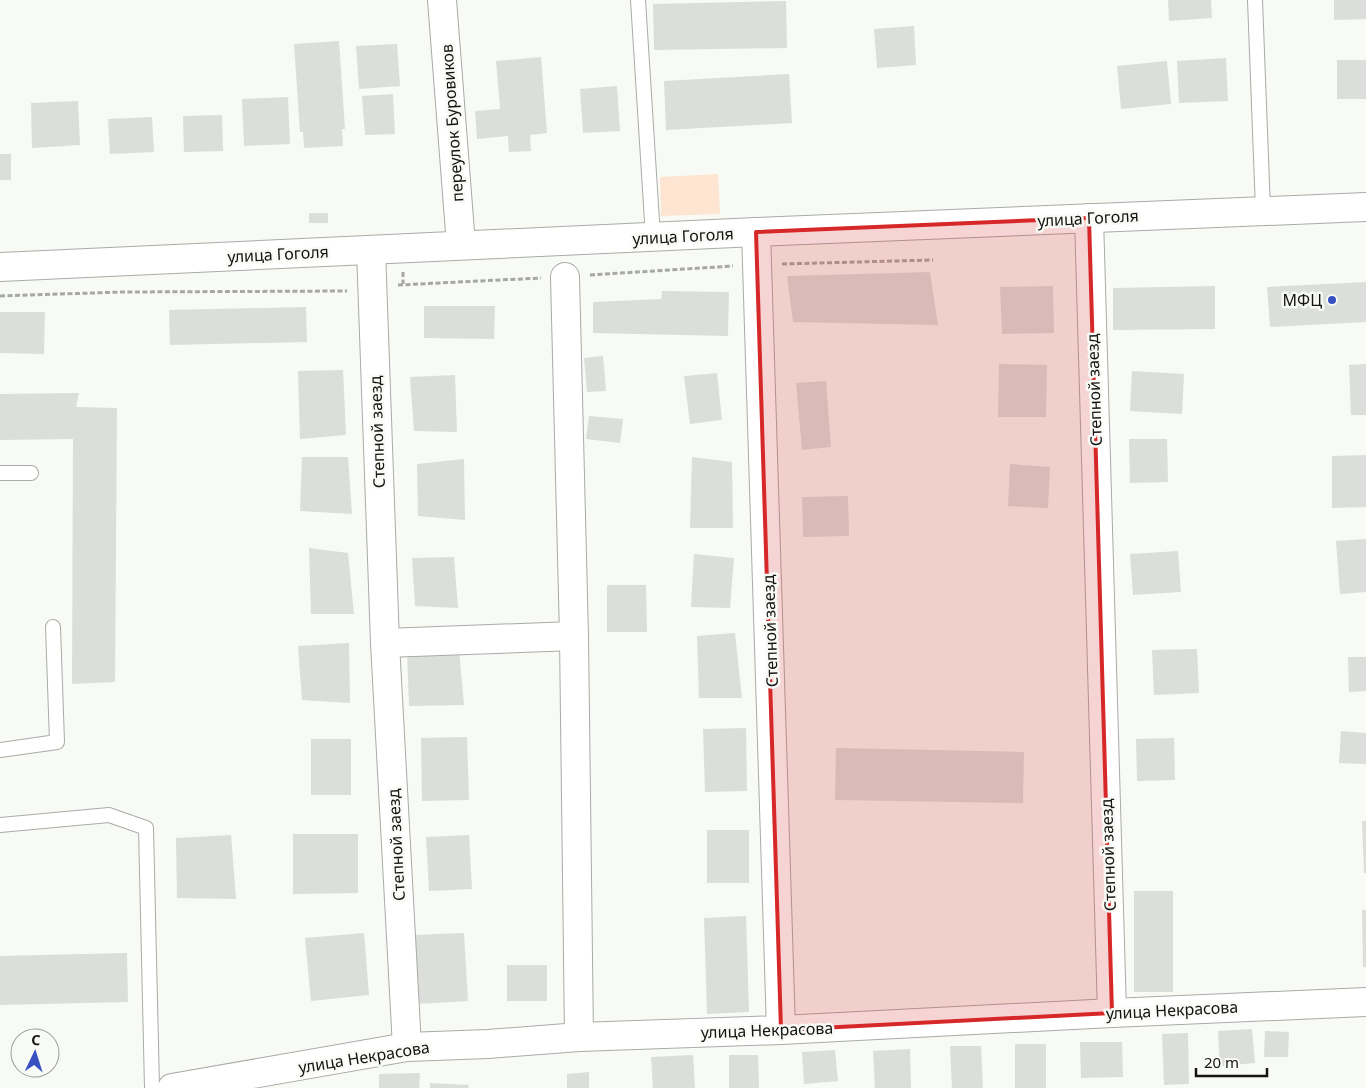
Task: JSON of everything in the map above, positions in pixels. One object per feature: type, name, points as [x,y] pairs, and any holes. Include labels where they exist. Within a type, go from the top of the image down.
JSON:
[{"type":"street","name":"переулок Буровиков","points":[[442,0],[461,246]]},
{"type":"street","name":"улица Гоголя","points":[[0,267],[756,232],[1366,207]]},
{"type":"street","name":"Степной заезд","points":[[1089,218],[1112,1013]]},
{"type":"street","name":"Степной заезд","points":[[756,232],[781,1030]]},
{"type":"street","name":"Степной заезд","points":[[371,250],[384,643],[407,1047]]},
{"type":"street","points":[[565,277],[574,636],[579,1037]]},
{"type":"street","points":[[384,643],[574,636]]},
{"type":"street","name":"улица Некрасова","points":[[173,1088],[407,1047],[488,1044],[579,1037],[781,1030],[1366,1002]]},
{"type":"lane","points":[[638,0],[654,237]]},
{"type":"lane","points":[[1254,0],[1263,210]]},
{"type":"lane","points":[[0,473],[31,474]]},
{"type":"lane","points":[[0,750],[57,742],[53,627]]},
{"type":"lane","points":[[0,825],[109,815],[146,828],[152,1088]]},
{"type":"path","points":[[0,296],[122,292],[343,292],[403,284],[565,277],[758,265],[933,260]]},
{"type":"highlighted area","points":[[1089,218],[1112,1013],[781,1030],[756,232]]},
{"type":"shaded area","points":[[718,174],[720,214],[661,216],[660,177]]},
{"type":"building","points":[[1168,0],[1211,0],[1212,18],[1169,21]]},
{"type":"building","points":[[1334,0],[1366,0],[1366,19],[1334,20]]},
{"type":"building","points":[[786,1],[787,48],[654,50],[653,4]]},
{"type":"building","points":[[914,26],[916,65],[877,68],[874,29]]},
{"type":"building","points":[[339,41],[345,129],[342,129],[343,146],[304,148],[303,132],[300,132],[294,44]]},
{"type":"building","points":[[397,44],[400,86],[359,89],[356,46]]},
{"type":"building","points":[[541,57],[547,133],[530,135],[531,151],[509,152],[508,136],[477,139],[475,111],[500,109],[496,61]]},
{"type":"building","points":[[1226,58],[1228,101],[1179,103],[1177,61]]},
{"type":"building","points":[[1337,60],[1366,60],[1366,99],[1337,99]]},
{"type":"building","points":[[1167,61],[1171,104],[1121,109],[1117,66]]},
{"type":"building","points":[[789,74],[792,123],[666,130],[664,81]]},
{"type":"building","points":[[617,86],[620,131],[583,133],[580,89]]},
{"type":"building","points":[[393,94],[395,134],[365,135],[362,96]]},
{"type":"building","points":[[288,97],[290,144],[244,146],[242,99]]},
{"type":"building","points":[[78,101],[80,145],[32,148],[31,103]]},
{"type":"building","points":[[222,115],[223,151],[184,152],[183,116]]},
{"type":"building","points":[[152,117],[154,152],[110,154],[108,119]]},
{"type":"building","points":[[0,154],[11,154],[11,180],[0,180]]},
{"type":"building","points":[[309,213],[328,213],[328,223],[309,223]]},
{"type":"building","points":[[930,272],[938,325],[793,322],[787,276]]},
{"type":"building","points":[[1366,282],[1366,322],[1270,327],[1267,287]]},
{"type":"building","points":[[1053,286],[1054,333],[1002,334],[1000,287]]},
{"type":"building","points":[[1215,286],[1215,329],[1113,330],[1113,288]]},
{"type":"building","points":[[662,291],[729,292],[728,336],[593,333],[593,302],[661,299]]},
{"type":"building","points":[[424,306],[495,306],[494,339],[424,338]]},
{"type":"building","points":[[306,307],[307,342],[170,345],[169,310]]},
{"type":"building","points":[[0,312],[45,312],[44,354],[0,353]]},
{"type":"building","points":[[603,356],[606,391],[587,392],[584,358]]},
{"type":"building","points":[[999,364],[1047,365],[1046,417],[998,417]]},
{"type":"building","points":[[1366,364],[1366,415],[1351,415],[1349,365]]},
{"type":"building","points":[[343,370],[346,435],[300,439],[298,371]]},
{"type":"building","points":[[1132,371],[1184,374],[1182,414],[1130,411]]},
{"type":"building","points":[[717,373],[722,420],[690,424],[684,376]]},
{"type":"building","points":[[455,375],[457,432],[414,431],[410,377]]},
{"type":"building","points":[[826,381],[831,447],[802,450],[796,383]]},
{"type":"building","points":[[79,393],[76,407],[117,408],[115,682],[72,684],[73,439],[0,440],[0,394]]},
{"type":"building","points":[[589,416],[623,419],[620,443],[586,439]]},
{"type":"building","points":[[1129,439],[1167,439],[1168,482],[1130,483]]},
{"type":"building","points":[[1366,455],[1366,507],[1332,508],[1332,456]]},
{"type":"building","points":[[302,457],[348,457],[352,514],[300,511]]},
{"type":"building","points":[[692,457],[732,462],[733,528],[690,528]]},
{"type":"building","points":[[464,459],[465,520],[418,516],[417,464]]},
{"type":"building","points":[[1010,464],[1050,467],[1048,508],[1008,506]]},
{"type":"building","points":[[848,496],[849,536],[803,537],[802,497]]},
{"type":"building","points":[[1366,539],[1366,592],[1340,594],[1336,541]]},
{"type":"building","points":[[309,548],[348,553],[354,614],[311,614]]},
{"type":"building","points":[[1178,551],[1181,592],[1133,595],[1130,554]]},
{"type":"building","points":[[694,554],[734,558],[730,608],[691,607]]},
{"type":"building","points":[[454,557],[458,608],[415,606],[412,558]]},
{"type":"building","points":[[607,585],[646,585],[647,632],[607,632]]},
{"type":"building","points":[[735,633],[742,698],[699,698],[697,636]]},
{"type":"building","points":[[349,643],[350,703],[302,700],[298,646]]},
{"type":"building","points":[[459,649],[464,705],[409,706],[407,652]]},
{"type":"building","points":[[1197,649],[1199,693],[1154,695],[1152,650]]},
{"type":"building","points":[[1348,657],[1366,657],[1366,691],[1349,692]]},
{"type":"building","points":[[746,728],[747,791],[705,792],[703,729]]},
{"type":"building","points":[[1341,731],[1366,733],[1366,764],[1339,763]]},
{"type":"building","points":[[467,737],[469,800],[422,801],[421,738]]},
{"type":"building","points":[[1174,738],[1175,780],[1137,781],[1136,739]]},
{"type":"building","points":[[311,739],[351,739],[351,795],[311,795]]},
{"type":"building","points":[[836,748],[1024,752],[1023,803],[835,800]]},
{"type":"building","points":[[1362,821],[1366,821],[1366,873],[1364,873]]},
{"type":"building","points":[[707,830],[749,830],[749,883],[707,883]]},
{"type":"building","points":[[293,834],[358,834],[358,893],[293,894]]},
{"type":"building","points":[[231,835],[236,899],[177,898],[176,838]]},
{"type":"building","points":[[469,835],[472,889],[429,891],[426,837]]},
{"type":"building","points":[[1134,891],[1173,891],[1173,992],[1134,992]]},
{"type":"building","points":[[1362,910],[1366,910],[1366,967],[1363,967]]},
{"type":"building","points":[[746,916],[749,1012],[707,1014],[704,918]]},
{"type":"building","points":[[364,933],[369,995],[311,1001],[305,938]]},
{"type":"building","points":[[464,933],[468,1001],[417,1004],[413,935]]},
{"type":"building","points":[[127,953],[128,1002],[0,1005],[0,956]]},
{"type":"building","points":[[507,965],[547,965],[547,1001],[507,1001]]},
{"type":"building","points":[[1252,1029],[1255,1063],[1220,1066],[1218,1031]]},
{"type":"building","points":[[1265,1031],[1289,1032],[1288,1057],[1264,1057]]},
{"type":"building","points":[[1188,1033],[1189,1084],[1164,1085],[1162,1034]]},
{"type":"building","points":[[1080,1042],[1122,1042],[1123,1077],[1081,1078]]},
{"type":"building","points":[[1015,1044],[1046,1044],[1046,1088],[1015,1088]]},
{"type":"building","points":[[950,1046],[981,1046],[983,1088],[952,1088]]},
{"type":"building","points":[[910,1049],[911,1088],[875,1088],[873,1051]]},
{"type":"building","points":[[835,1050],[838,1081],[804,1084],[802,1052]]},
{"type":"building","points":[[693,1055],[695,1088],[653,1088],[651,1057]]},
{"type":"building","points":[[729,1055],[758,1055],[759,1088],[729,1088]]},
{"type":"building","points":[[589,1072],[589,1088],[567,1088],[567,1074]]},
{"type":"building","points":[[420,1073],[419,1088],[379,1088],[379,1074]]},
{"type":"building","points":[[430,1083],[469,1085],[468,1088],[430,1088]]},
{"type":"place","name":"МФЦ","points":[[1332,300]]}]
